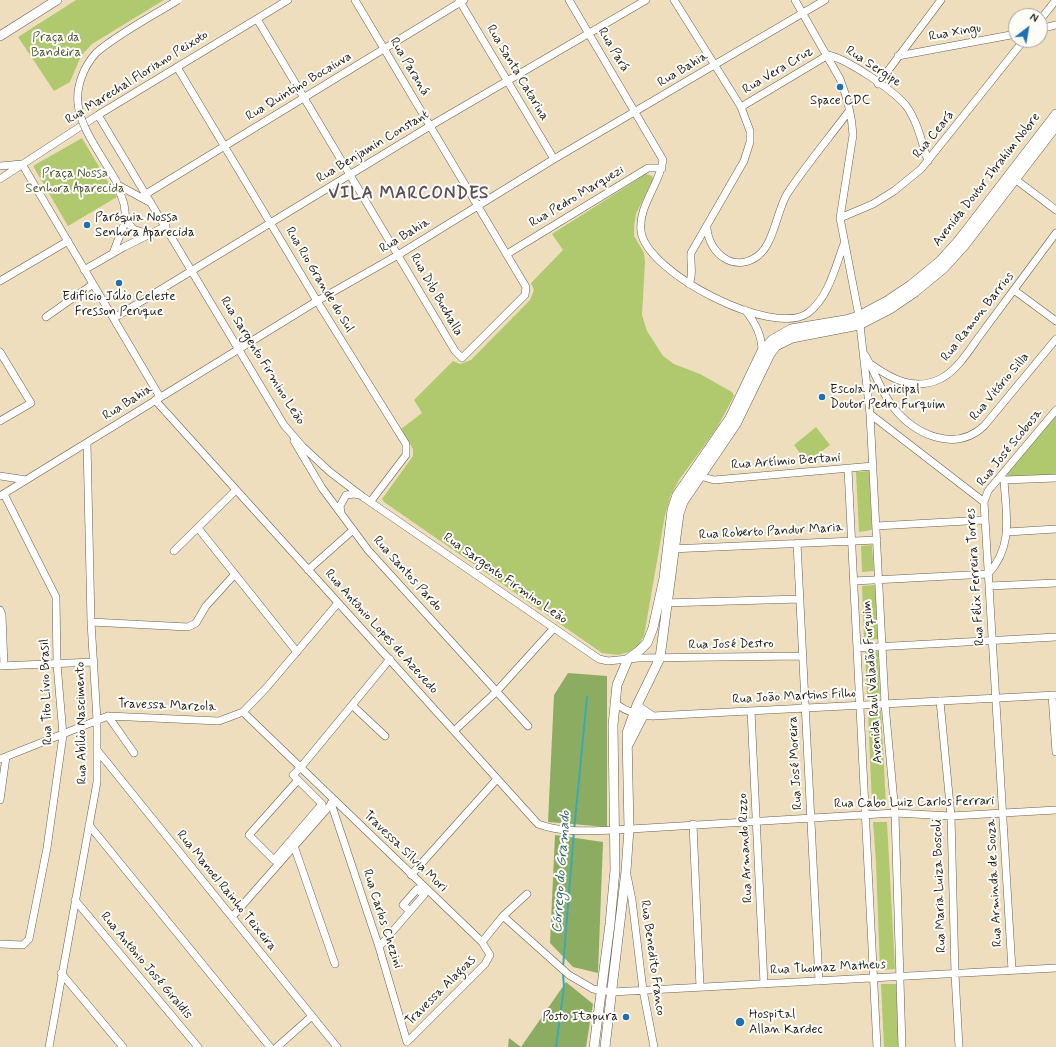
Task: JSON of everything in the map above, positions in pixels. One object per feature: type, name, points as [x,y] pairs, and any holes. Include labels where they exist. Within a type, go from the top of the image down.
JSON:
[{"type":"main road","points":[[0,36],[57,0]]},
{"type":"main road","name":"Avenida Doutor Ibrahim Nobre","points":[[859,320],[890,309],[915,292],[944,268],[964,246],[1056,114]]},
{"type":"main road","name":"Avenida Doutor Ibrahim Nobre","points":[[1012,177],[1056,126]]},
{"type":"main road","points":[[782,338],[804,327],[845,320],[859,320]]},
{"type":"main road","points":[[605,1047],[626,872],[629,829],[626,734],[638,711],[660,658],[668,603],[672,510],[677,495],[730,418],[772,340],[792,338],[859,320]]},
{"type":"main road","points":[[594,1047],[610,924],[615,870],[613,725],[617,685],[628,659],[639,652],[647,642],[653,628],[683,502],[736,424],[763,355]]},
{"type":"main road","points":[[615,870],[626,872]]},
{"type":"street","points":[[151,234],[138,232],[133,229],[126,220],[117,183],[81,117],[78,104],[79,88],[82,74],[96,53],[178,0]]},
{"type":"street","name":"Rua Marechal Floriano Peixoto","points":[[0,179],[98,115],[288,0]]},
{"type":"street","name":"Rua Paraná","points":[[355,0],[507,254],[526,291]]},
{"type":"street","name":"Rua Pará","points":[[569,0],[663,160],[662,168]]},
{"type":"street","name":"Rua Benjamin Constant","points":[[114,318],[430,126],[508,82],[646,0]]},
{"type":"street","points":[[674,0],[713,66],[741,107],[750,131],[744,161],[707,228],[691,253],[690,263],[692,279],[689,284]]},
{"type":"street","name":"Rua Sergipe","points":[[795,0],[828,55],[838,57],[850,63],[906,106],[920,132],[928,162]]},
{"type":"street","name":"Rua Bahia","points":[[2,495],[158,398],[240,350],[317,301],[398,255],[554,159],[804,14],[825,0]]},
{"type":"street","points":[[878,84],[941,0]]},
{"type":"street","points":[[1048,10],[1056,0]]},
{"type":"street","name":"Rua Quintino Bocaiuva","points":[[146,194],[461,1]]},
{"type":"street","name":"Rua Santa Catarina","points":[[461,1],[554,159]]},
{"type":"street","name":"Rua Dib Buchalla","points":[[257,19],[305,97],[455,351],[462,358],[525,295],[526,291]]},
{"type":"street","name":"Rua Xingu","points":[[898,56],[1008,35]]},
{"type":"street","name":"Rua Ceará","points":[[840,218],[873,204],[894,192],[928,162],[1018,48]]},
{"type":"street","name":"Rua Vera Cruz","points":[[741,107],[828,55]]},
{"type":"street","name":"Avenida Raul Valadão Furquim","points":[[828,55],[845,92],[853,135],[840,218],[859,320],[870,414],[885,704],[895,813],[902,1047]]},
{"type":"street","name":"Rua Rio Grande do Sul","points":[[177,67],[317,301],[406,444],[406,455],[371,501]]},
{"type":"street","points":[[707,228],[708,239],[712,247],[724,258],[736,262],[744,261],[759,254],[765,247],[786,196],[849,111]]},
{"type":"street","name":"Rua Sargento Firmino Leão","points":[[98,115],[166,226],[284,425],[330,472],[599,658],[608,661],[660,658]]},
{"type":"street","points":[[0,166],[22,164]]},
{"type":"street","name":"Rua Antônio Lopes de Azevedo","points":[[22,164],[114,318],[158,398],[236,490],[538,824],[550,828],[574,831],[629,829]]},
{"type":"street","name":"Rua Pedro Marquezi","points":[[507,254],[648,168],[662,168]]},
{"type":"street","points":[[662,168],[641,217],[641,232],[647,247],[654,255],[689,284],[713,298],[745,310],[777,318],[799,317],[808,313],[823,298],[844,244]]},
{"type":"street","points":[[1012,177],[1056,210]]},
{"type":"street","points":[[117,183],[152,203]]},
{"type":"street","points":[[113,254],[126,220]]},
{"type":"street","points":[[84,270],[166,226]]},
{"type":"street","name":"Rua Ramon Barrios","points":[[863,352],[870,364],[891,378],[906,384],[925,383],[940,379],[947,375],[960,361],[1056,233]]},
{"type":"street","points":[[0,281],[68,241]]},
{"type":"street","points":[[46,317],[93,284]]},
{"type":"street","points":[[1014,290],[1056,321]]},
{"type":"street","points":[[745,310],[757,327],[762,343],[763,355]]},
{"type":"street","points":[[799,317],[804,327]]},
{"type":"street","name":"Rua Vitório Silla","points":[[870,364],[893,407],[910,424],[937,437],[958,440],[976,434],[984,426],[1056,339]]},
{"type":"street","points":[[0,352],[31,403],[0,421]]},
{"type":"street","points":[[881,385],[891,382],[906,384]]},
{"type":"street","name":"Rua José Scobosa","points":[[984,502],[988,491],[1002,478],[1056,410]]},
{"type":"street","name":"Rua Félix Ferreira Torres","points":[[870,414],[984,502],[996,698]]},
{"type":"street","name":"Rua Santos Pardo","points":[[284,425],[342,517],[368,550],[528,726]]},
{"type":"street","name":"Rua Abílio Nascimento","points":[[50,1046],[61,973],[97,782],[97,720],[91,622],[87,442]]},
{"type":"street","name":"Rua Artímio Bertani","points":[[700,476],[714,480],[873,466]]},
{"type":"street","name":"Avenida Raul Valadão Furquim","points":[[848,469],[877,1047]]},
{"type":"street","points":[[0,476],[26,480]]},
{"type":"street","points":[[854,581],[988,574],[996,565],[1005,546],[1007,532],[1002,478],[1056,478]]},
{"type":"street","points":[[174,551],[236,490]]},
{"type":"street","points":[[342,517],[340,506],[346,495],[355,494],[363,496]]},
{"type":"street","name":"Rua Tito Lívio Brasil","points":[[0,944],[23,945],[29,939],[47,848],[63,735],[57,664],[56,597],[2,495]]},
{"type":"street","points":[[876,526],[985,520]]},
{"type":"street","points":[[198,528],[297,652]]},
{"type":"street","points":[[1007,532],[1056,529]]},
{"type":"street","points":[[308,570],[353,530]]},
{"type":"street","name":"Rua Roberto Pandur Maria","points":[[671,549],[877,540]]},
{"type":"street","name":"Rua José Moreira","points":[[797,543],[819,981]]},
{"type":"street","points":[[91,622],[188,627],[196,622],[206,606],[235,574]]},
{"type":"street","points":[[989,586],[1056,583]]},
{"type":"street","points":[[658,602],[668,603],[800,599]]},
{"type":"street","name":"Travessa Marzola","points":[[3,758],[108,716],[219,721],[243,712],[267,687],[338,603]]},
{"type":"street","points":[[0,610],[2,615],[2,666],[94,662]]},
{"type":"street","points":[[454,731],[496,692],[554,628]]},
{"type":"street","points":[[857,648],[1056,637]]},
{"type":"street","name":"Rua José Destro","points":[[660,658],[802,656]]},
{"type":"street","points":[[298,780],[249,835],[274,860],[322,804],[298,780],[293,775],[390,660]]},
{"type":"street","points":[[1054,695],[1056,752]]},
{"type":"street","name":"Rua João Martins Filho","points":[[638,711],[653,716],[1054,695]]},
{"type":"street","name":"Rua Arminda de Souza","points":[[996,698],[1012,970]]},
{"type":"street","name":"Rua Maria Luiza Boscoli","points":[[940,701],[951,816],[955,974],[959,1047]]},
{"type":"street","points":[[616,704],[653,716]]},
{"type":"street","points":[[352,706],[385,736]]},
{"type":"street","name":"Rua Armando Rizzo","points":[[750,711],[757,820],[764,984]]},
{"type":"street","name":"Travessa Sílvia Mori","points":[[243,712],[301,767],[333,802],[482,942],[490,955]]},
{"type":"street","points":[[108,716],[134,753]]},
{"type":"street","name":"Rua Manoel Rainho Teixeira","points":[[96,750],[337,1047]]},
{"type":"street","points":[[0,800],[3,758]]},
{"type":"street","points":[[411,875],[497,778]]},
{"type":"street","points":[[232,917],[333,802]]},
{"type":"street","name":"Rua Carlos Chezini","points":[[333,802],[379,947],[406,1042]]},
{"type":"street","name":"Rua Cabo Luiz Carlos Ferrari","points":[[629,829],[757,820],[895,813],[951,816],[1056,810]]},
{"type":"street","points":[[693,824],[700,987]]},
{"type":"street","points":[[89,825],[270,1047]]},
{"type":"street","points":[[294,846],[335,964]]},
{"type":"street","name":"Rua Benedito Franco","points":[[626,872],[632,900],[642,990],[654,1047]]},
{"type":"street","name":"Travessa Alagoas","points":[[482,942],[503,916],[527,894]]},
{"type":"street","name":"Rua Antônio José Giraldis","points":[[75,900],[198,1047]]},
{"type":"street","points":[[379,947],[410,911]]},
{"type":"street","points":[[503,916],[569,976],[592,989],[602,991]]},
{"type":"street","name":"Travessa Alagoas","points":[[406,1042],[485,964],[490,955]]},
{"type":"street","name":"Rua Thomaz Matheus","points":[[602,991],[612,992],[1056,968]]},
{"type":"street","points":[[61,973],[123,1047]]},
{"type":"street","points":[[277,1047],[312,1016]]},
{"type":"green space","name":"Praça da Bandeira","points":[[76,0],[164,0],[92,44],[81,56],[70,82],[54,91],[18,37]]},
{"type":"green space","name":"Praça Nossa Senhora Aparecida","points":[[82,138],[117,197],[68,226],[33,166]]},
{"type":"green space","points":[[646,174],[652,176],[653,179],[636,214],[634,236],[644,253],[645,262],[642,315],[647,331],[663,356],[674,364],[700,374],[732,392],[734,396],[717,428],[679,480],[671,495],[665,515],[644,636],[636,650],[618,655],[602,653],[384,502],[382,499],[413,456],[413,449],[401,429],[422,413],[414,400],[453,361],[460,364],[471,360],[530,300],[534,290],[531,283],[563,250],[552,234]]},
{"type":"green space","points":[[1056,416],[1056,476],[1008,477],[1007,474]]},
{"type":"green space","points":[[816,427],[830,445],[807,463],[794,445]]},
{"type":"green space","points":[[869,471],[872,530],[859,532],[856,472]]},
{"type":"green space","points":[[872,545],[874,571],[862,572],[861,546]]},
{"type":"green space","points":[[875,585],[878,639],[864,640],[862,586]]},
{"type":"green space","points":[[878,651],[880,694],[867,695],[865,652]]},
{"type":"green space","points":[[568,673],[607,676],[607,827],[548,822],[554,695]]},
{"type":"green space","points":[[881,710],[886,805],[872,806],[868,711]]},
{"type":"green space","points":[[873,822],[887,822],[895,969],[880,970]]},
{"type":"green space","points":[[555,835],[603,842],[598,973],[573,967],[550,943]]},
{"type":"green space","points":[[566,982],[593,1004],[586,1047],[521,1047]]},
{"type":"green space","points":[[881,984],[896,984],[899,1047],[884,1047]]},
{"type":"green space","points":[[509,1038],[521,1047],[508,1047]]},
{"type":"waterway","name":"Córrego do Gramado","points":[[563,967],[587,697]]},
{"type":"waterway","name":"Córrego do Gramado","points":[[556,1047],[564,987],[563,974]]},
{"type":"place","name":"Space CDC","points":[[840,87]]},
{"type":"place","name":"Paróquia Nossa Senhora Aparecida","points":[[87,225]]},
{"type":"place","name":"Edifício Júlio Celeste Fresson Peruque","points":[[119,283]]},
{"type":"place","name":"Escola Municipal Doutor Pedro Furquim","points":[[822,397]]},
{"type":"place","name":"Posto Itapura","points":[[626,1017]]},
{"type":"place","name":"Hospital Allan Kardec","points":[[740,1022]]},
{"type":"district","name":"VILA MARCONDES","points":[[409,194]]}]
